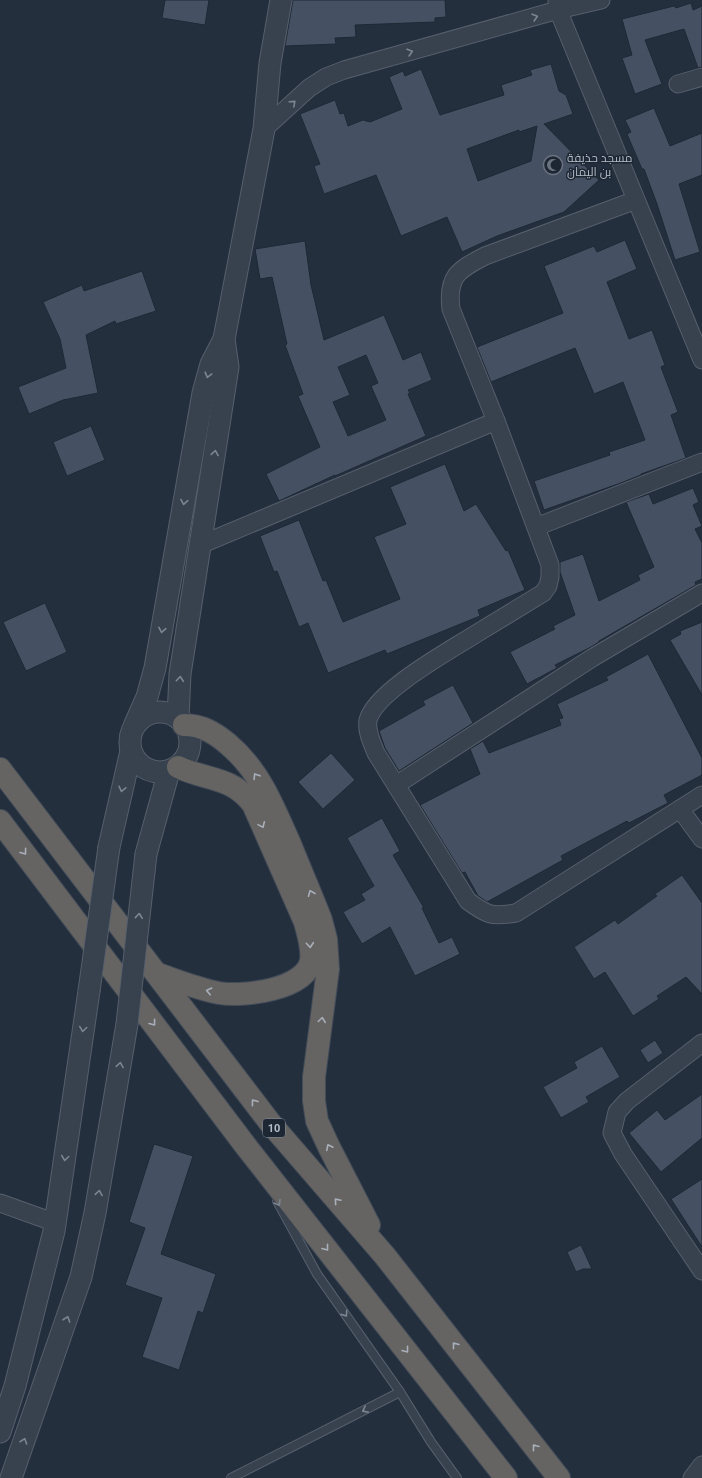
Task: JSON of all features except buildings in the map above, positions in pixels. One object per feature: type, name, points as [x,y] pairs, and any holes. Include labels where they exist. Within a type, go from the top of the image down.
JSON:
[{"type":"highway","points":[[181,721],[204,728],[216,734],[237,752],[254,771],[269,797],[321,920],[326,939],[328,969],[314,1077],[314,1101],[317,1121],[385,1256]]},
{"type":"highway","name":"10","points":[[0,769],[158,974],[270,1124],[385,1256],[559,1478]]},
{"type":"highway","points":[[158,974],[200,989],[220,993],[250,993],[276,988],[298,980],[306,971],[311,961],[310,942],[305,922],[253,804],[246,794],[221,780],[173,769]]},
{"type":"highway","points":[[0,821],[245,1145],[506,1478]]},
{"type":"street","points":[[135,724],[142,717],[150,713],[160,712],[169,713],[181,721],[189,733],[190,742],[188,752],[184,760],[173,769],[160,773],[150,771],[142,767],[135,760],[129,742],[131,732],[147,697],[155,668],[203,394],[211,364],[224,339],[264,129],[270,64],[281,0]]},
{"type":"street","points":[[264,129],[309,88],[326,77],[558,5],[601,0]]},
{"type":"street","points":[[558,5],[702,360]]},
{"type":"street","points":[[678,84],[702,77]]},
{"type":"street","points":[[636,200],[486,256],[464,268],[453,279],[449,297],[451,309],[496,421],[536,527],[550,565],[550,577],[548,586],[543,594],[424,665],[391,691],[375,708],[368,720],[368,734],[376,753],[468,901],[484,913],[500,916],[516,913],[702,795]]},
{"type":"street","points":[[181,721],[180,674],[228,367],[224,339]]},
{"type":"street","points":[[200,545],[496,421]]},
{"type":"street","points":[[536,527],[702,462]]},
{"type":"street","points":[[396,785],[592,658],[702,593]]},
{"type":"street","points":[[0,1432],[15,1386],[56,1223],[109,847],[131,751]]},
{"type":"street","points":[[11,1478],[81,1277],[95,1213],[127,1024],[146,854],[173,769]]},
{"type":"street","points":[[680,808],[702,839]]},
{"type":"street","points":[[702,1044],[627,1101],[617,1112],[612,1133],[623,1154],[702,1271]]},
{"type":"street","points":[[0,1203],[56,1223]]},
{"type":"street","points":[[0,1391],[23,1355]]},
{"type":"street","points":[[692,1478],[702,1465]]},
{"type":"lane","points":[[245,1145],[317,1274],[400,1392],[431,1442],[457,1478]]},
{"type":"lane","points":[[231,1478],[400,1392]]},
{"type":"place","name":"مسجد حذيفة بن اليمان","points":[[553,165]]}]
